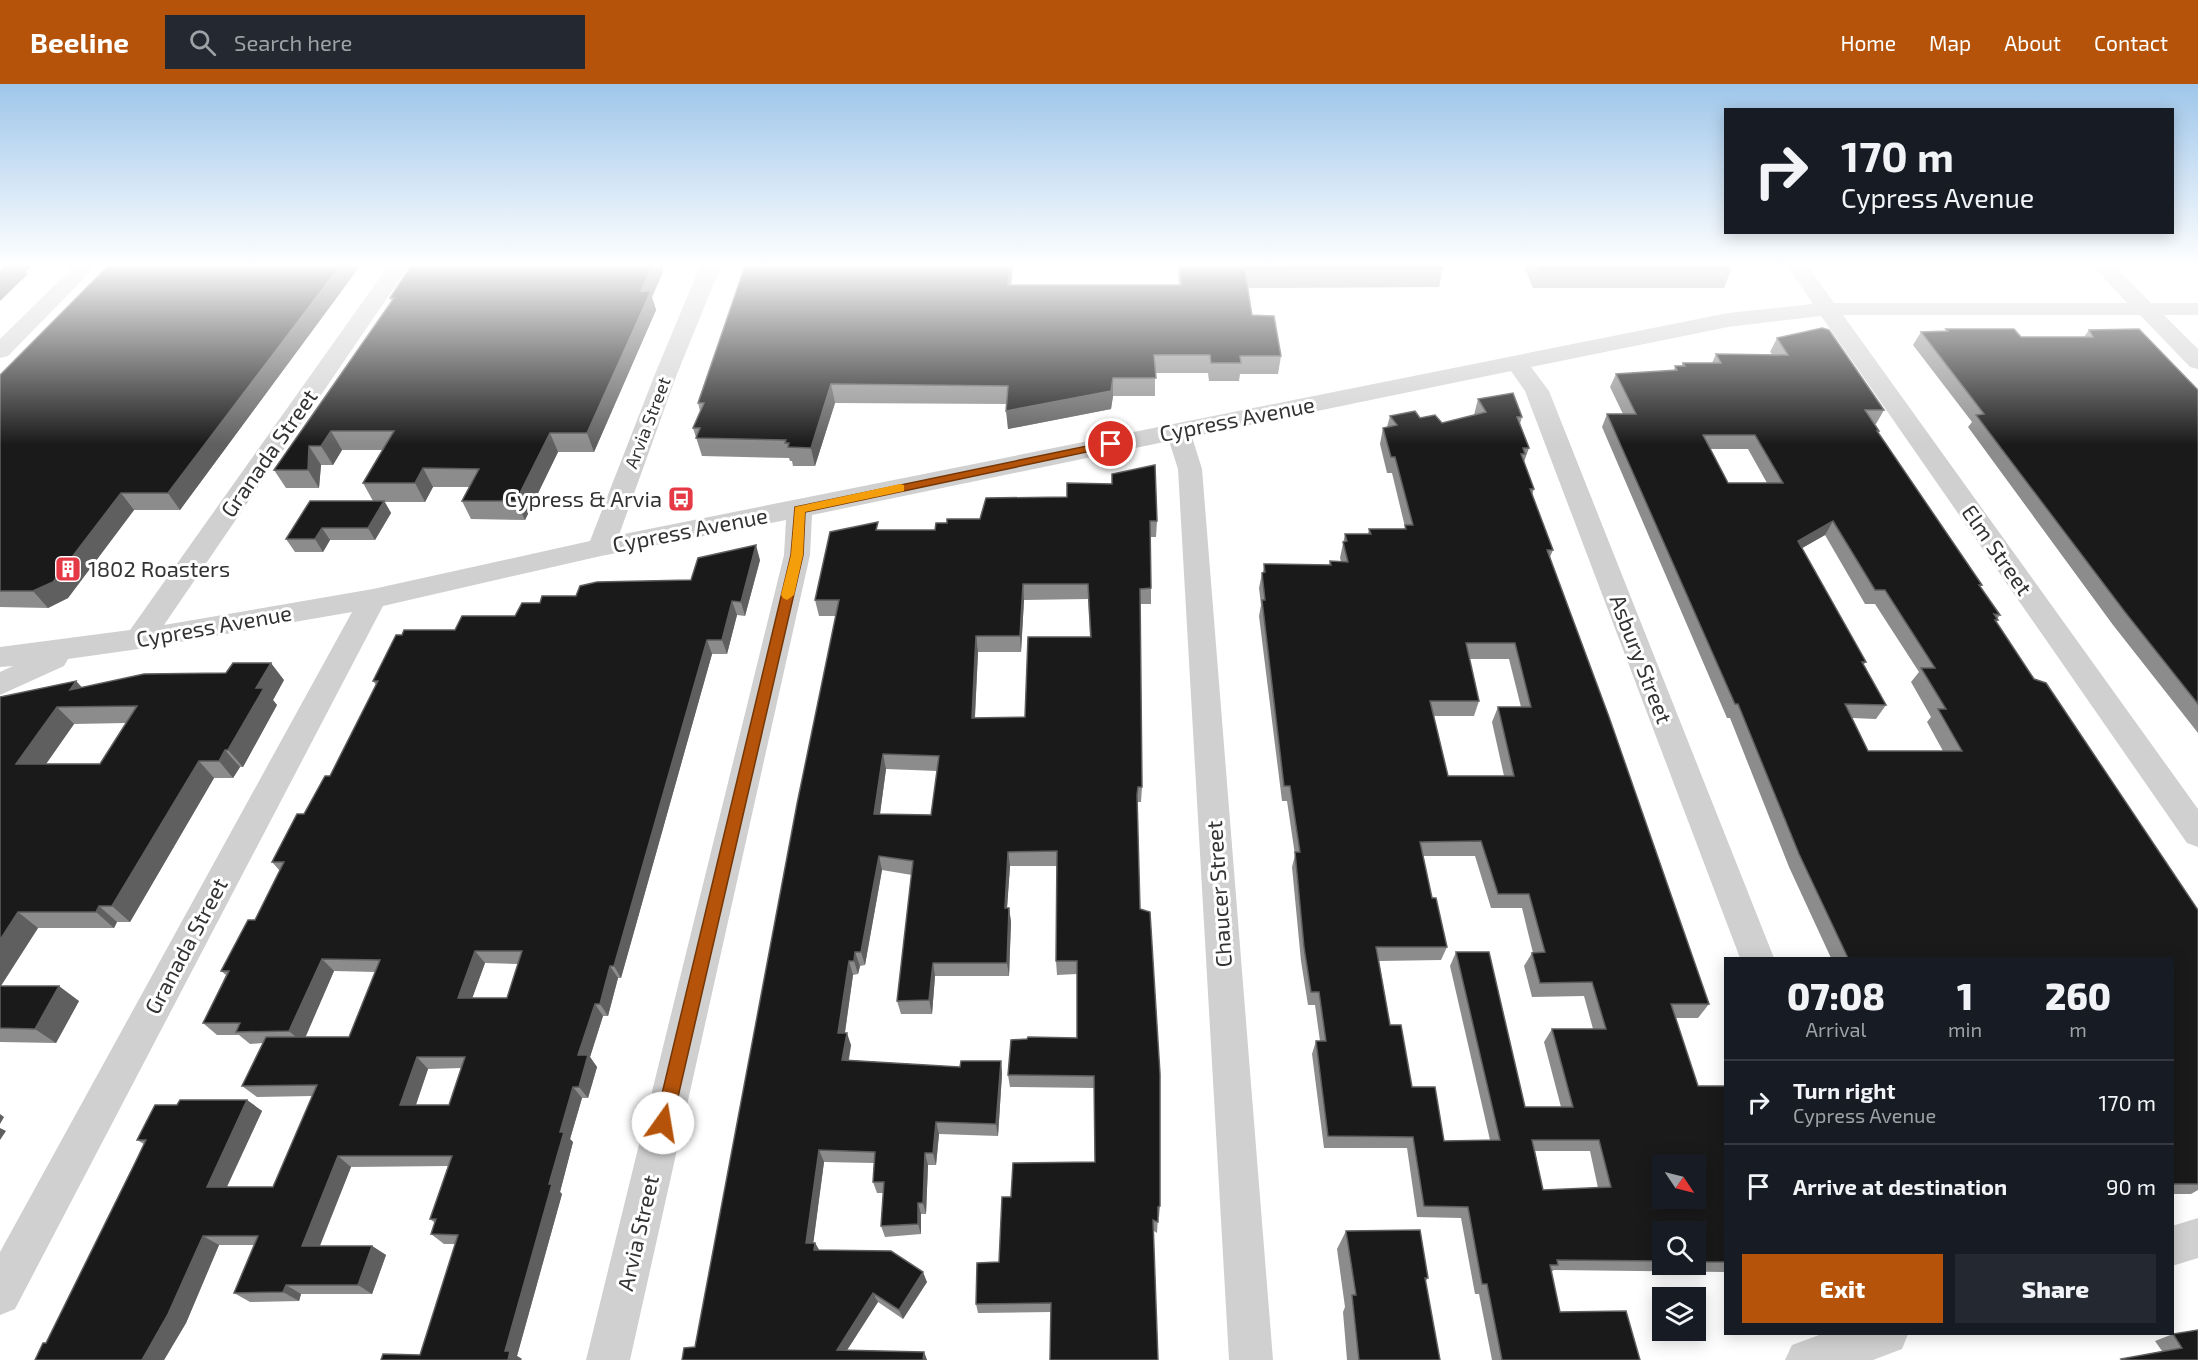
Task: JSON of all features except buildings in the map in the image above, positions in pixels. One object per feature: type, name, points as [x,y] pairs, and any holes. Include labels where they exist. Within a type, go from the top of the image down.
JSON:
[{"type":"street","points":[[0,351],[26,326]]},
{"type":"street","name":"Granada Street","points":[[139,639],[357,326]]},
{"type":"street","name":"Arvia Street","points":[[601,547],[686,326]]},
{"type":"street","name":"Cypress Avenue","points":[[0,657],[139,639],[373,599],[601,547],[799,509],[1178,430],[1701,326]]},
{"type":"street","name":"Elm Street","points":[[1839,326],[2198,834]]},
{"type":"street","points":[[2162,326],[2198,362]]},
{"type":"street","name":"Asbury Street","points":[[1517,363],[1537,391],[1757,957]]},
{"type":"street","name":"Chaucer Street","points":[[1178,430],[1190,469],[1251,1360]]},
{"type":"street","name":"Arvia Street","points":[[608,1360],[797,555],[799,509]]},
{"type":"street","name":"Granada Street","points":[[0,1294],[373,599]]},
{"type":"street","points":[[0,684],[80,647]]},
{"type":"street","points":[[2174,1245],[2198,1238]]},
{"type":"street","points":[[1807,1360],[1884,1335]]},
{"type":"slow traffic","points":[[787,595],[797,555],[799,509],[900,488]]},
{"type":"place","name":"Cypress & Arvia","points":[[681,499]]},
{"type":"place","name":"1802 Roasters","points":[[68,569]]},
{"type":"route","points":[[663,1123],[797,555],[799,509],[1111,444]]}]
